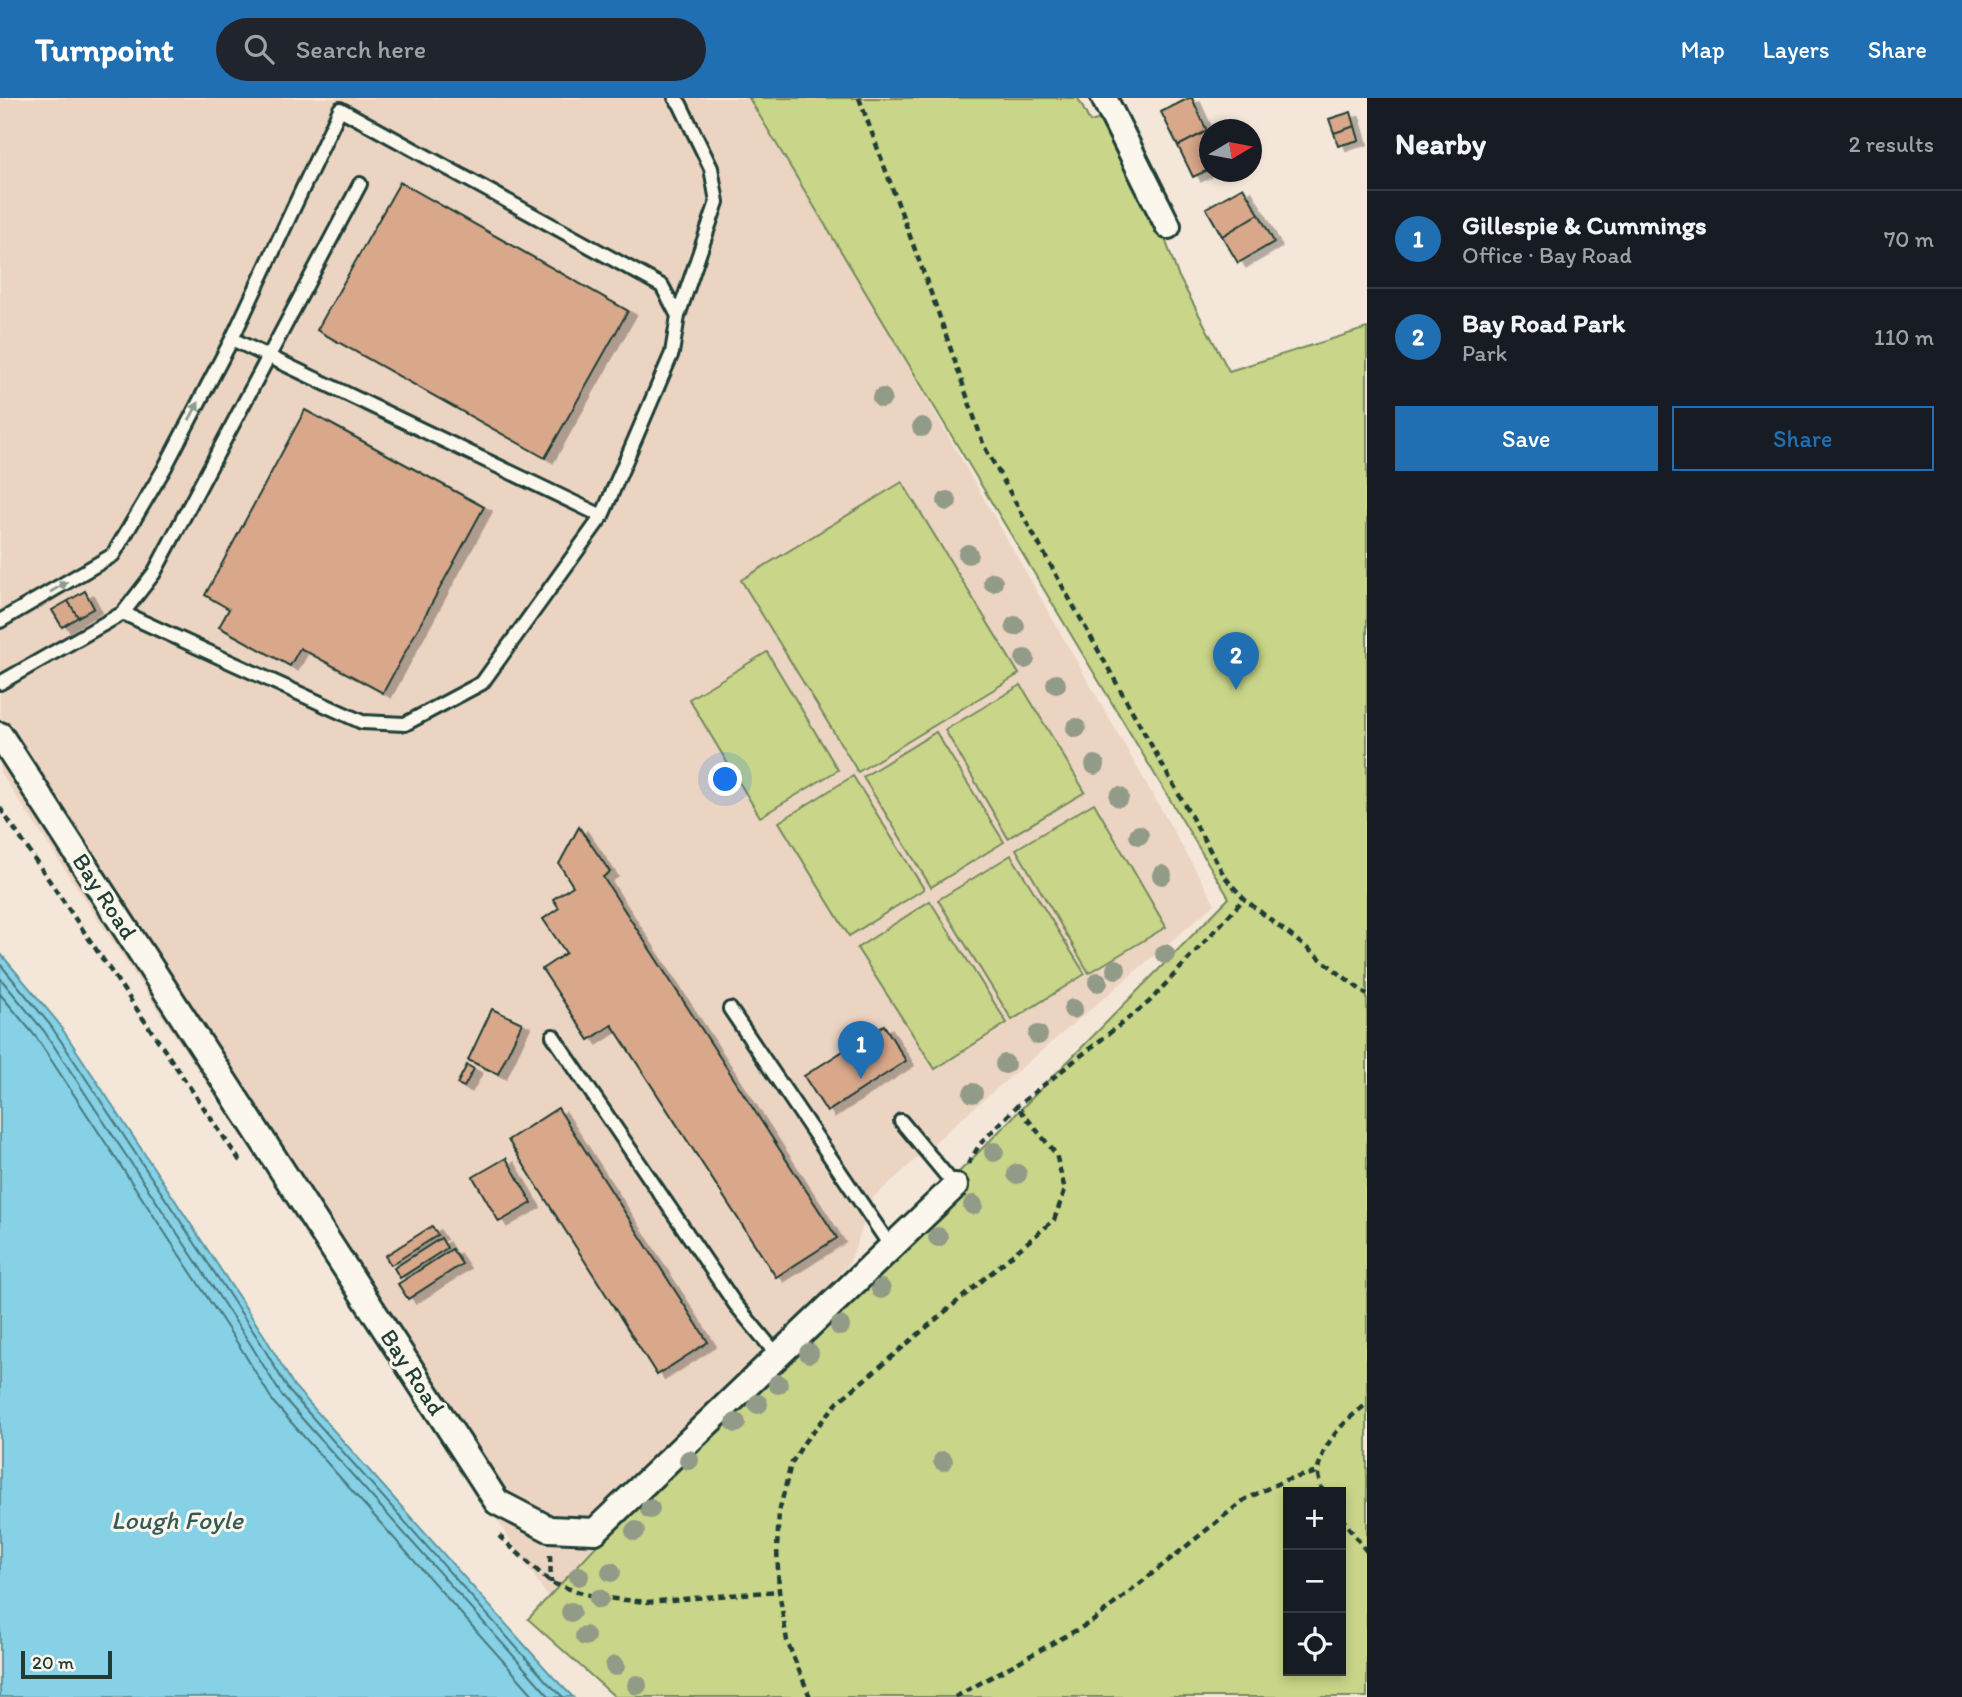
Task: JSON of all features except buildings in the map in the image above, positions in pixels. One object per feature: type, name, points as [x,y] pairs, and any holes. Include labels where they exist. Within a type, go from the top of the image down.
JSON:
[{"type":"street","points":[[1110,100],[1168,226]]},
{"type":"street","name":"Bay Road","points":[[0,735],[497,1502],[549,1530],[595,1531],[955,1186]]},
{"type":"lane","points":[[122,613],[362,722],[405,724],[482,683],[602,516],[672,353],[678,316],[717,202],[711,168],[675,98]]},
{"type":"lane","points":[[0,621],[113,555],[164,469],[232,338],[341,104],[662,286],[678,316]]},
{"type":"lane","points":[[0,683],[122,613],[154,573],[360,184]]},
{"type":"lane","points":[[232,338],[602,516]]},
{"type":"lane","points":[[730,1009],[891,1247]]},
{"type":"lane","points":[[553,1036],[735,1304],[778,1356]]},
{"type":"lane","points":[[901,1121],[955,1186]]},
{"type":"path","points":[[859,98],[984,446],[1225,877],[1244,899],[1367,995]]},
{"type":"path","points":[[955,1186],[980,1144],[1017,1106],[1149,1002],[1244,899]]},
{"type":"path","points":[[810,1697],[787,1642],[779,1591],[779,1512],[791,1464],[805,1441],[839,1401],[1054,1220],[1065,1191],[1056,1154],[1017,1106]]},
{"type":"path","points":[[1321,1487],[1318,1472],[1328,1442],[1367,1404]]},
{"type":"path","points":[[955,1697],[1093,1621],[1244,1500],[1286,1480],[1318,1472]]},
{"type":"path","points":[[1346,1524],[1367,1552]]},
{"type":"shaded area","points":[[0,98],[749,98],[885,325],[1215,904],[962,1118],[873,1198],[850,1262],[548,1597],[0,772]]},
{"type":"green space","points":[[749,98],[1078,98],[1090,122],[1120,113],[1178,275],[1229,371],[1367,328],[1367,1697],[615,1697],[528,1619],[692,1443],[1229,898]]},
{"type":"green space","points":[[902,482],[1019,674],[858,772],[741,580]]},
{"type":"green space","points":[[767,652],[838,770],[760,817],[689,699]]},
{"type":"green space","points":[[1021,685],[1085,792],[1008,838],[945,730]]},
{"type":"green space","points":[[936,732],[1004,842],[931,887],[863,777]]},
{"type":"green space","points":[[853,776],[924,889],[849,936],[779,822]]},
{"type":"green space","points":[[1094,803],[1166,927],[1089,973],[1016,849]]},
{"type":"green space","points":[[1011,855],[1085,974],[1012,1020],[938,900]]},
{"type":"green space","points":[[930,901],[1007,1023],[935,1069],[857,948]]},
{"type":"water","name":"Lough Foyle","points":[[0,953],[57,1021],[265,1337],[294,1386],[573,1697],[0,1697]]},
{"type":"place","name":"Bay Road Park","points":[[1236,690]]},
{"type":"place","name":"Gillespie & Cummings","points":[[861,1079]]}]
